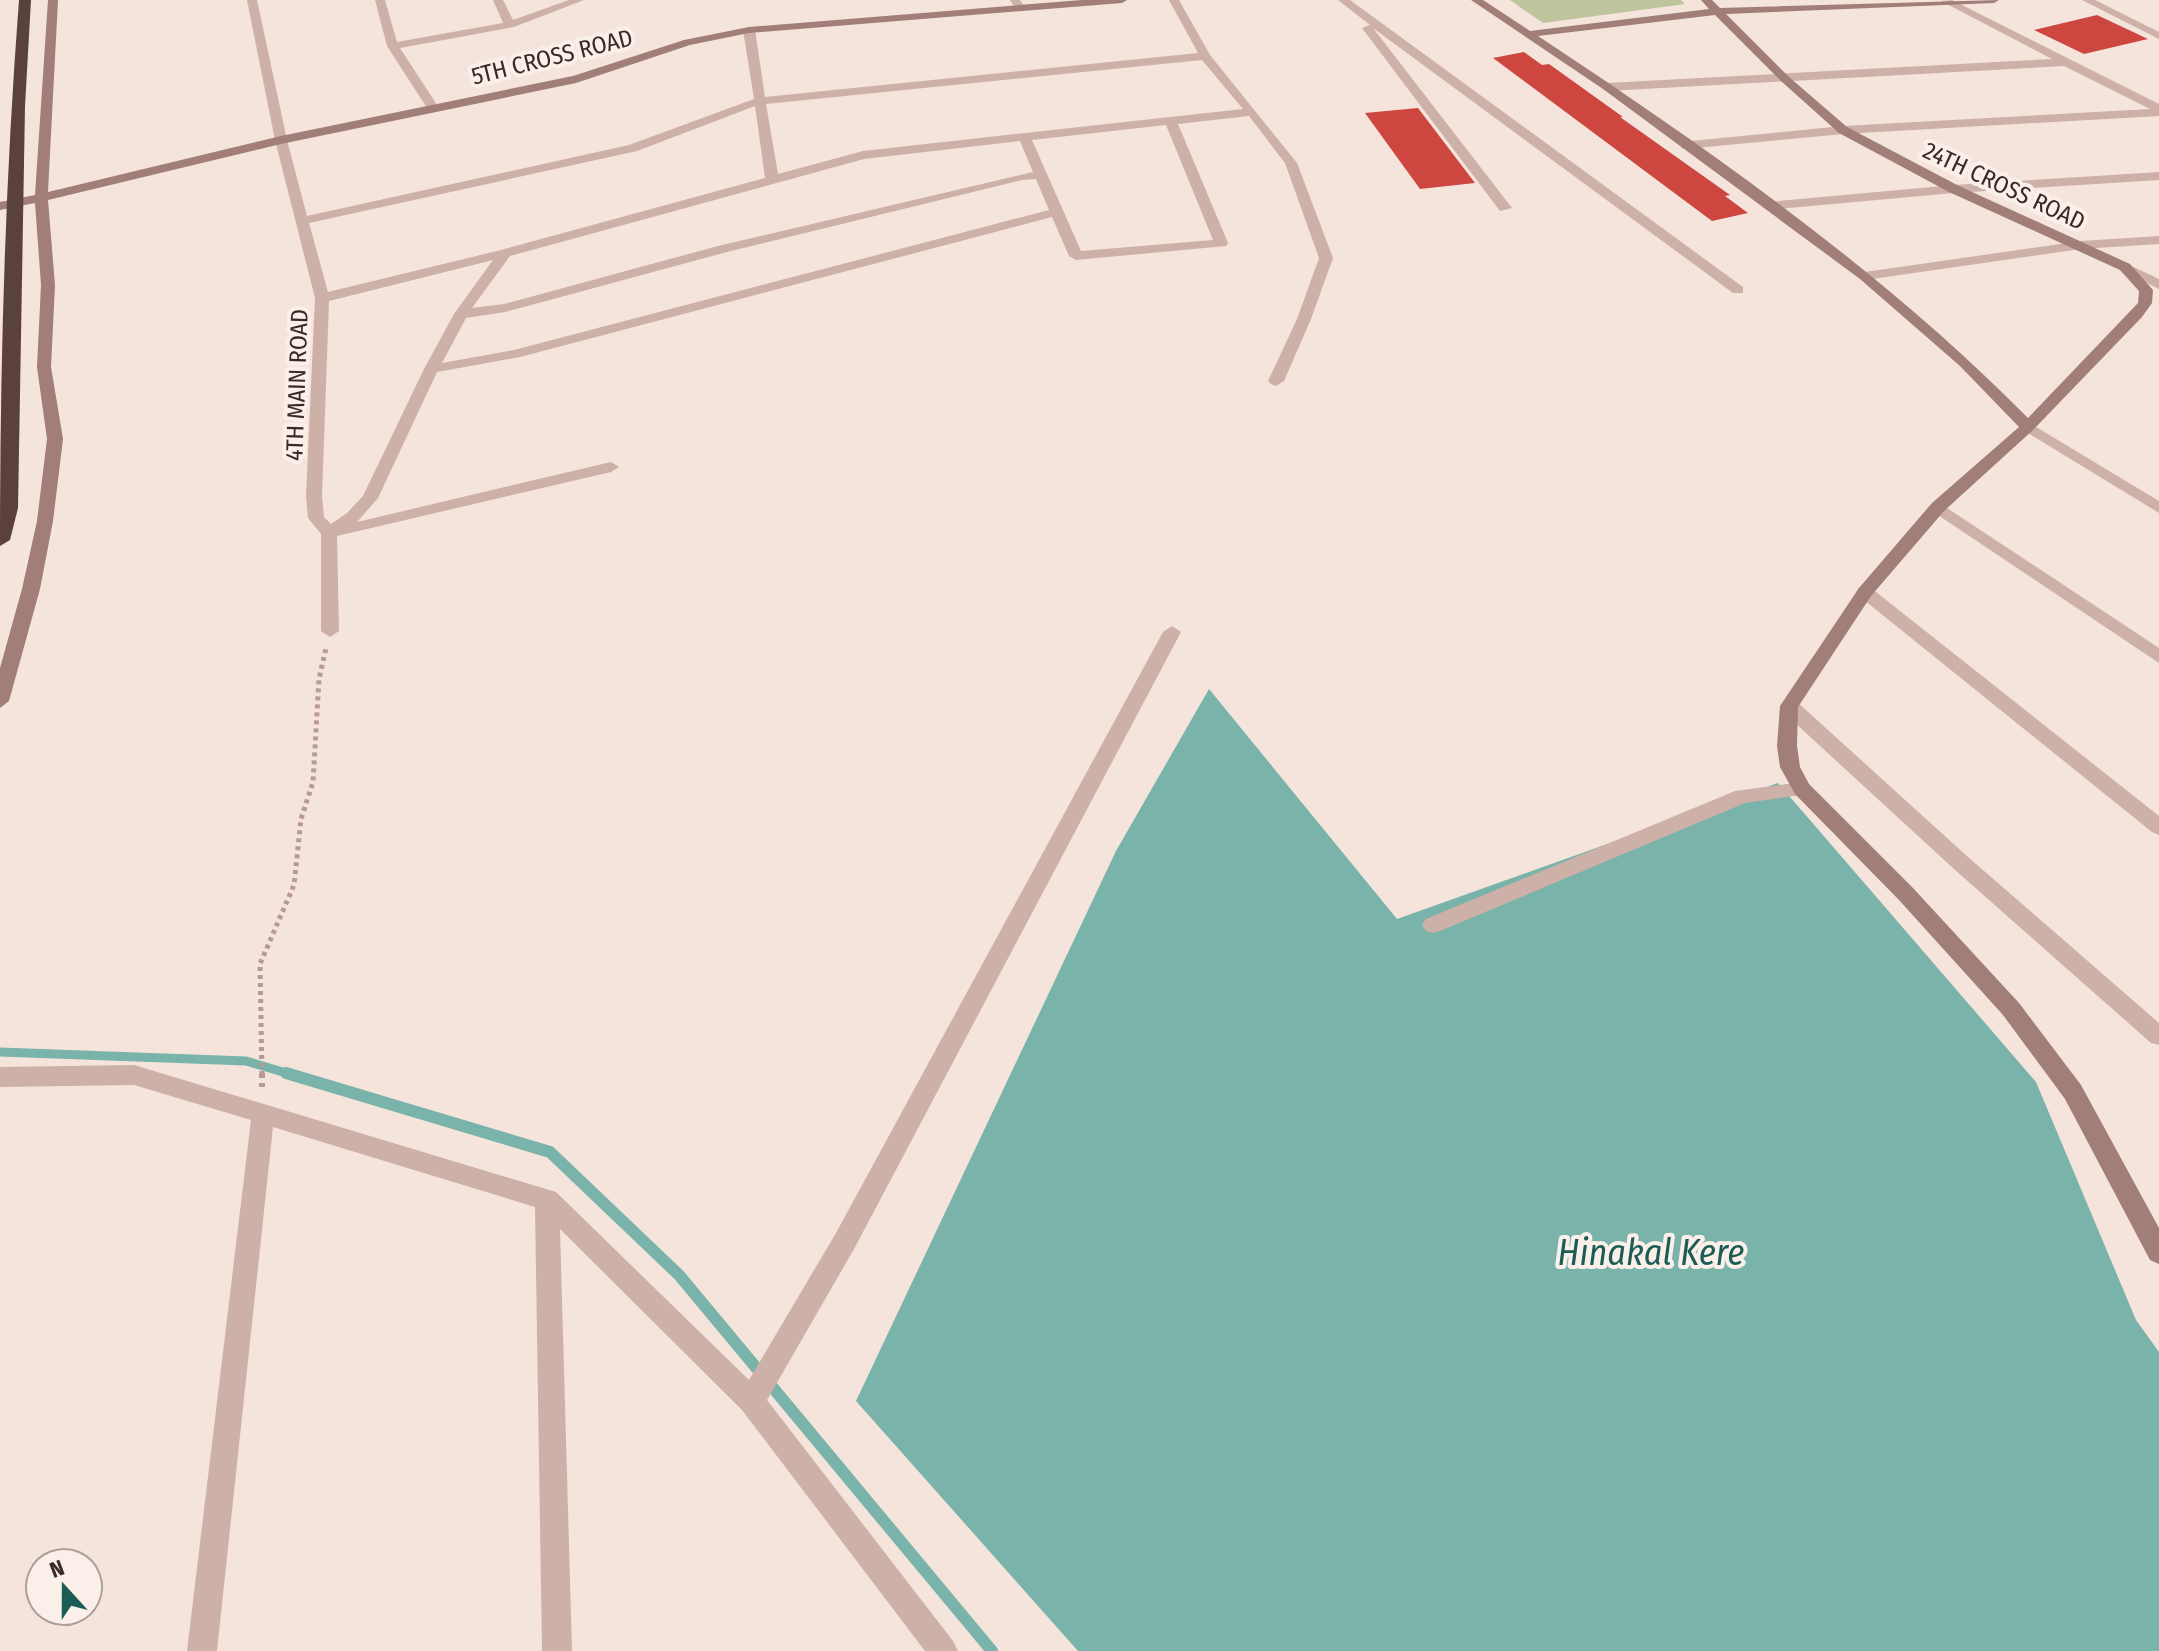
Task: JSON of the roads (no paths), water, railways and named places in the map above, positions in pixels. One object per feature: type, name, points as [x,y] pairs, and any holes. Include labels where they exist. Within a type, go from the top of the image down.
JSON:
[{"type":"highway","points":[[0,540],[8,508],[18,106],[25,0]]},
{"type":"street","points":[[0,701],[31,589],[45,521],[55,439],[44,367],[48,285],[41,197],[53,0]]},
{"type":"street","name":"4TH MAIN ROAD","points":[[252,0],[281,140],[322,298],[314,496],[316,518],[329,533],[330,631]]},
{"type":"street","points":[[380,0],[393,46],[433,108]]},
{"type":"street","points":[[498,0],[510,25]]},
{"type":"street","points":[[393,46],[510,25],[579,0]]},
{"type":"street","name":"5TH CROSS ROAD","points":[[0,206],[281,140],[576,79],[688,42],[749,30],[1018,3],[1122,0]]},
{"type":"street","points":[[1174,0],[1205,56],[1291,163],[1326,258],[1304,319],[1276,381]]},
{"type":"street","points":[[1476,0],[1607,87],[1865,276],[1965,363],[2028,427],[2159,508]]},
{"type":"street","name":"24TH CROSS ROAD","points":[[1706,0],[1785,79],[1843,130],[1954,189],[2125,267]]},
{"type":"street","points":[[1530,34],[1719,11],[1994,0]]},
{"type":"street","points":[[2087,0],[2159,36]]},
{"type":"street","points":[[1946,1],[2159,110]]},
{"type":"street","points":[[1348,5],[1505,208]]},
{"type":"street","points":[[1348,5],[1738,290]]},
{"type":"street","points":[[749,30],[772,179]]},
{"type":"street","points":[[301,221],[633,148],[758,101],[1205,56]]},
{"type":"street","points":[[1607,87],[2066,62]]},
{"type":"street","points":[[1685,145],[1843,130],[2159,110]]},
{"type":"street","points":[[322,298],[505,253],[863,155],[1252,112]]},
{"type":"street","points":[[1024,137],[1076,256],[1221,243],[1171,122]]},
{"type":"street","points":[[461,314],[505,308],[723,249],[1022,176],[1041,175]]},
{"type":"street","points":[[1768,206],[1954,189],[2159,176]]},
{"type":"street","points":[[431,369],[515,354],[1055,212]]},
{"type":"street","points":[[1865,276],[2081,245],[2159,240]]},
{"type":"street","points":[[329,533],[353,517],[370,498],[431,369],[461,314],[505,253]]},
{"type":"street","points":[[2125,267],[2159,285]]},
{"type":"street","points":[[2125,267],[2146,290],[2145,303],[2028,427],[1938,507],[1865,592],[1789,706],[1787,746],[1790,767],[1802,789],[1906,894],[2011,1009],[2073,1092],[2159,1252]]},
{"type":"street","points":[[329,533],[611,467]]},
{"type":"street","points":[[1938,507],[2159,657]]},
{"type":"street","points":[[1865,592],[2159,827]]},
{"type":"street","points":[[751,1401],[845,1241],[1172,632]]},
{"type":"street","points":[[1789,706],[1961,863],[2159,1036]]},
{"type":"street","points":[[1433,925],[1742,796],[1802,789]]},
{"type":"street","points":[[0,1077],[134,1075],[547,1200],[751,1401],[943,1651]]},
{"type":"street","points":[[202,1651],[263,1114]]},
{"type":"street","points":[[547,1200],[557,1651]]},
{"type":"water","name":"Hinakal Kere","points":[[1209,689],[1397,919],[1778,783],[2036,1082],[2136,1320],[2159,1352],[2159,1651],[1078,1651],[856,1401],[1116,851]]},
{"type":"waterway","points":[[0,1052],[246,1061],[293,1075]]},
{"type":"waterway","points":[[286,1073],[550,1152],[679,1275],[992,1651]]}]
